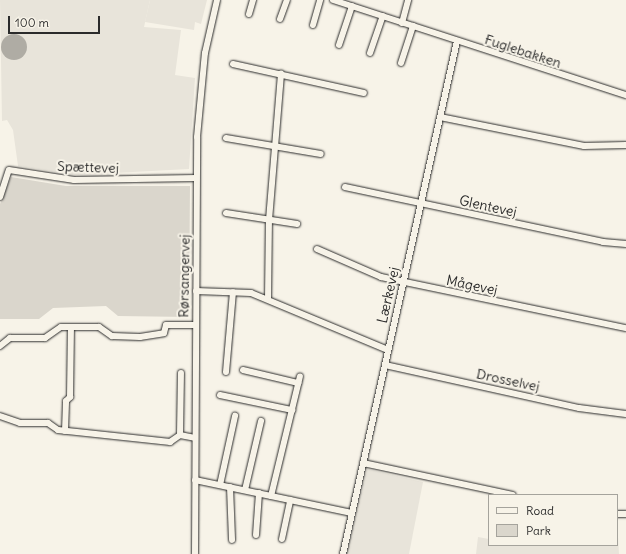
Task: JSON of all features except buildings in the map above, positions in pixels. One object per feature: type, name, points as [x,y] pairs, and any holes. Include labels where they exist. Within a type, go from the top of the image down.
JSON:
[{"type":"street","name":"Rørsangervej","points":[[195,554],[196,178],[202,81],[217,0]]},
{"type":"street","points":[[249,14],[253,0]]},
{"type":"street","points":[[280,19],[287,0]]},
{"type":"street","points":[[313,24],[320,0]]},
{"type":"street","name":"Fuglebakken","points":[[333,0],[626,95]]},
{"type":"street","points":[[402,23],[408,0]]},
{"type":"street","points":[[339,45],[352,6]]},
{"type":"street","points":[[370,53],[383,16]]},
{"type":"street","points":[[401,63],[413,26]]},
{"type":"street","name":"Lærkevej","points":[[343,554],[457,41]]},
{"type":"street","points":[[233,64],[281,73],[364,93]]},
{"type":"street","points":[[268,299],[269,220],[281,73]]},
{"type":"street","points":[[440,117],[584,146],[626,145]]},
{"type":"street","points":[[226,138],[321,154]]},
{"type":"street","name":"Spættevej","points":[[0,197],[9,170],[74,180],[196,178]]},
{"type":"street","name":"Glentevej","points":[[345,187],[420,205],[626,244]]},
{"type":"street","points":[[226,213],[297,224]]},
{"type":"street","name":"Mågevej","points":[[317,249],[380,277],[626,328]]},
{"type":"street","points":[[196,291],[233,292],[268,299],[388,350]]},
{"type":"street","points":[[226,372],[233,292]]},
{"type":"street","points":[[0,346],[10,338],[45,338],[61,328],[99,327],[112,336],[140,337],[164,334],[166,325],[195,325]]},
{"type":"street","points":[[65,431],[66,402],[70,397],[71,327]]},
{"type":"street","name":"Drosselvej","points":[[385,365],[579,408],[626,414]]},
{"type":"street","points":[[243,370],[299,380],[271,496]]},
{"type":"street","points":[[180,435],[181,373]]},
{"type":"street","points":[[220,395],[292,410]]},
{"type":"street","points":[[0,416],[20,422],[48,423],[65,431],[170,442],[180,435],[195,438]]},
{"type":"street","points":[[220,485],[235,416]]},
{"type":"street","points":[[245,490],[260,421]]},
{"type":"street","points":[[363,463],[508,494]]},
{"type":"street","points":[[195,480],[351,513]]},
{"type":"street","points":[[230,487],[232,540]]},
{"type":"street","points":[[256,534],[259,494]]},
{"type":"street","points":[[282,539],[290,500]]},
{"type":"shaded area","points":[[0,0],[150,0],[144,27],[181,30],[175,75],[195,78],[189,169],[76,175],[18,166],[13,130],[7,120],[2,121]]},
{"type":"shaded area","points":[[150,0],[207,0],[201,24],[195,22],[194,30],[145,22]]},
{"type":"shaded area","points":[[14,34],[23,38],[27,47],[23,56],[14,60],[5,56],[1,47],[5,38]]},
{"type":"shaded area","points":[[367,469],[423,482],[409,554],[347,554]]},
{"type":"shaded area","points":[[478,537],[488,539],[488,546],[618,546],[618,537],[619,554],[476,554]]},
{"type":"green space","points":[[11,177],[66,186],[190,186],[189,317],[118,316],[106,306],[53,308],[39,319],[0,319],[0,204]]}]
